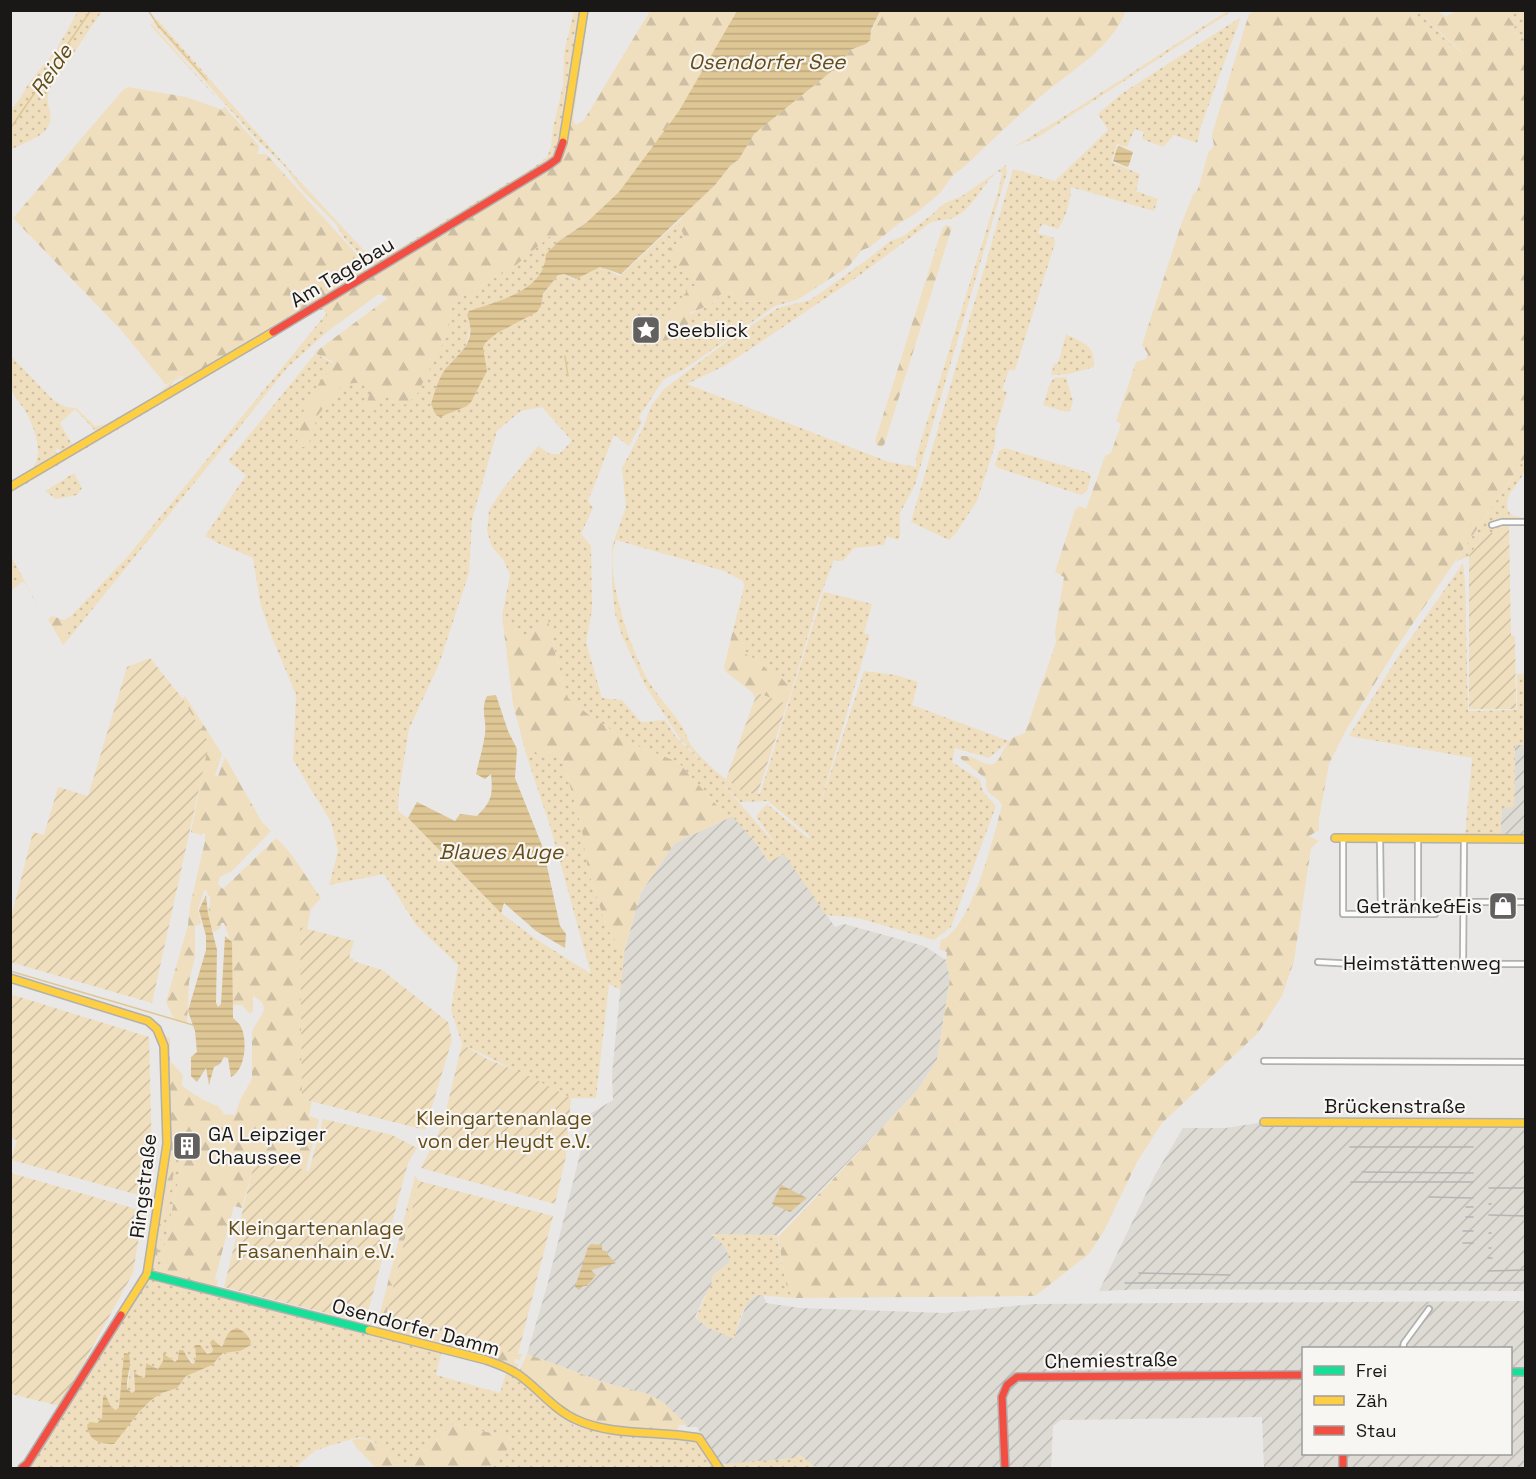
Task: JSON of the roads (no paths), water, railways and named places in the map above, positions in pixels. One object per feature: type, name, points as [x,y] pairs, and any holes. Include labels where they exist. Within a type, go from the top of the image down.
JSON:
[{"type":"street","name":"Am Tagebau","points":[[10,487],[375,272],[549,165],[561,153],[563,145],[584,10]]},
{"type":"street","points":[[1492,525],[1502,522],[1526,522]]},
{"type":"street","points":[[1436,914],[1343,914],[1339,838],[1526,839]]},
{"type":"street","points":[[1380,838],[1381,914]]},
{"type":"street","points":[[1418,838],[1418,914]]},
{"type":"street","points":[[1463,965],[1464,839]]},
{"type":"street","points":[[1464,902],[1526,902]]},
{"type":"street","name":"Heimstättenweg","points":[[1318,962],[1392,966],[1398,964],[1526,964]]},
{"type":"street","name":"Ringstraße","points":[[10,978],[142,1018],[153,1025],[161,1034],[164,1046],[168,1144],[147,1274],[63,1409],[27,1464],[22,1468]]},
{"type":"street","points":[[1264,1061],[1526,1062]]},
{"type":"street","name":"Brückenstraße","points":[[1264,1122],[1526,1123]]},
{"type":"street","name":"Osendorfer Damm","points":[[147,1274],[493,1363],[515,1373],[567,1415],[587,1425],[699,1438],[719,1468]]},
{"type":"street","points":[[1403,1347],[1430,1309]]},
{"type":"street","name":"Chemiestraße","points":[[1005,1468],[1002,1397],[1003,1390],[1010,1381],[1017,1377],[1302,1375]]},
{"type":"water","name":"Osendorfer See","points":[[737,11],[880,11],[871,30],[870,40],[850,50],[838,66],[754,134],[739,159],[730,166],[715,185],[621,274],[600,267],[576,279],[564,274],[558,275],[543,294],[541,306],[537,312],[497,333],[485,343],[483,348],[487,371],[471,402],[467,406],[440,417],[436,415],[431,404],[440,378],[464,349],[470,337],[471,330],[467,315],[469,311],[518,293],[529,286],[544,267],[546,254],[559,241],[587,222],[619,192],[679,111]]},
{"type":"water","points":[[1119,146],[1133,152],[1127,167],[1113,161]]},
{"type":"water","name":"Blaues Auge","points":[[496,695],[508,731],[517,749],[515,778],[543,848],[560,926],[566,934],[565,948],[536,931],[504,903],[501,913],[408,818],[417,802],[455,821],[460,814],[477,816],[489,802],[492,787],[491,774],[485,779],[476,774],[485,734],[485,701],[487,696]]},
{"type":"water","points":[[206,895],[217,950],[216,1003],[218,1007],[221,1004],[225,936],[232,942],[233,1018],[243,1031],[245,1045],[243,1061],[236,1073],[231,1077],[228,1058],[224,1057],[220,1064],[214,1067],[209,1085],[206,1068],[197,1082],[191,1076],[191,1057],[197,1052],[195,1031],[188,1011],[206,950],[206,936],[199,910]]},
{"type":"water","points":[[781,1185],[807,1198],[790,1212],[772,1204]]},
{"type":"water","points":[[591,1244],[602,1245],[602,1250],[608,1252],[616,1263],[591,1270],[596,1275],[587,1286],[579,1290],[575,1287]]},
{"type":"water","points":[[237,1328],[247,1335],[251,1345],[240,1351],[223,1353],[212,1365],[186,1376],[177,1388],[151,1400],[114,1444],[99,1442],[92,1438],[87,1425],[90,1422],[97,1423],[102,1418],[105,1394],[111,1407],[116,1410],[119,1407],[124,1353],[129,1354],[127,1389],[132,1393],[135,1391],[134,1372],[142,1378],[145,1377],[146,1363],[158,1369],[163,1361],[163,1353],[175,1362],[178,1359],[179,1350],[183,1350],[194,1364],[195,1345],[200,1345],[207,1354],[211,1353],[213,1350],[210,1342],[213,1340],[222,1347],[229,1333]]},
{"type":"waterway","name":"Reide","points":[[10,129],[91,10]]},
{"type":"waterway","points":[[148,10],[158,25],[207,80]]},
{"type":"waterway","points":[[565,356],[568,376]]},
{"type":"waterway","points":[[10,971],[193,1025]]},
{"type":"railway","points":[[1350,1147],[1473,1147]]},
{"type":"railway","points":[[1362,1172],[1473,1173]]},
{"type":"railway","points":[[1351,1182],[1473,1182]]},
{"type":"railway","points":[[1489,1188],[1526,1188]]},
{"type":"railway","points":[[1429,1197],[1473,1198]]},
{"type":"railway","points":[[1466,1207],[1473,1207]]},
{"type":"railway","points":[[1489,1215],[1526,1216]]},
{"type":"railway","points":[[1466,1217],[1473,1217]]},
{"type":"railway","points":[[1463,1231],[1473,1231]]},
{"type":"railway","points":[[1463,1243],[1473,1243]]},
{"type":"railway","points":[[1488,1271],[1526,1270]]},
{"type":"railway","points":[[1139,1273],[1230,1275]]},
{"type":"railway","points":[[1125,1283],[1526,1283]]},
{"type":"place","name":"Seeblick","points":[[646,330]]},
{"type":"place","name":"Getränke&Eis","points":[[1503,906]]},
{"type":"place","name":"GA Leipziger Chaussee","points":[[187,1146]]},
{"type":"park label","name":"Kleingartenanlage von der Heydt e.V.","points":[[504,1130]]},
{"type":"park label","name":"Kleingartenanlage Fasanenhain e.V.","points":[[316,1240]]}]
